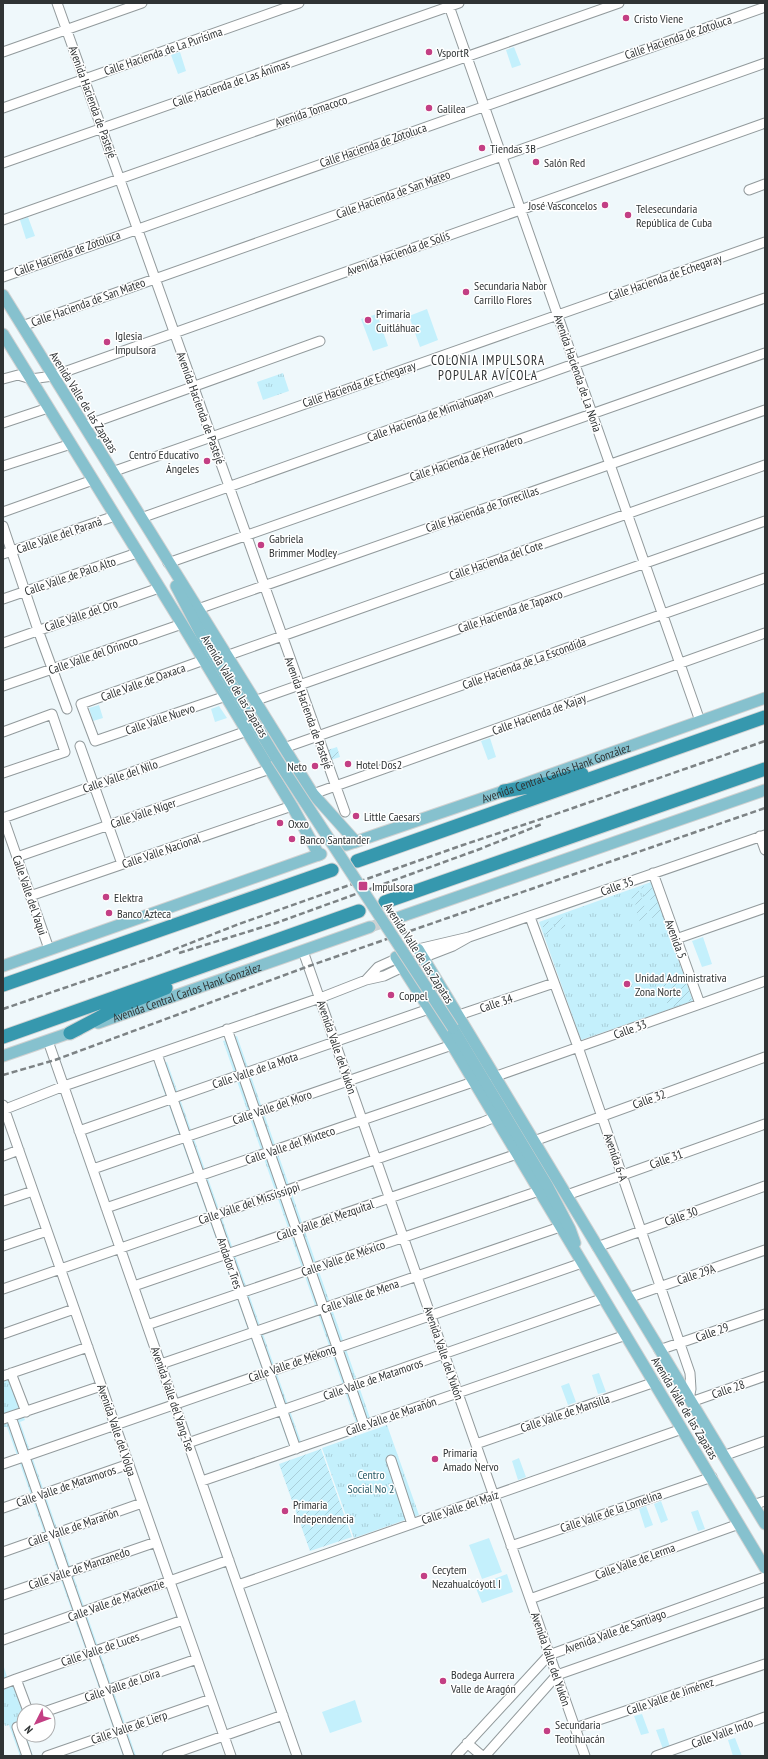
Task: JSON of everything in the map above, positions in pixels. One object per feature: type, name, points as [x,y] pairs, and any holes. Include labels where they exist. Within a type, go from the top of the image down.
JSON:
[{"type":"highway","name":"Avenida Central Carlos Hank González","points":[[357,861],[765,717]]},
{"type":"highway","points":[[504,792],[541,785],[589,772],[616,769]]},
{"type":"highway","points":[[385,902],[765,769]]},
{"type":"highway","points":[[3,985],[332,870]]},
{"type":"highway","name":"Avenida Central Carlos Hank González","points":[[3,1037],[359,911]]},
{"type":"highway","points":[[70,1033],[121,1006],[232,960],[260,946]]},
{"type":"main road","name":"Avenida Valle de las Zapatas","points":[[3,295],[295,766],[313,794],[351,844]]},
{"type":"main road","name":"Avenida Valle de las Zapatas","points":[[3,336],[226,696],[242,733],[272,773],[320,854],[49,950]]},
{"type":"main road","name":"Avenida Valle de las Zapatas","points":[[137,553],[162,581],[202,636]]},
{"type":"main road","name":"Avenida Valle de las Zapatas","points":[[168,563],[182,598],[202,636],[276,758],[453,1028],[543,1188],[570,1229],[582,1263]]},
{"type":"main road","name":"Avenida Central Carlos Hank González","points":[[351,844],[504,792],[765,698]]},
{"type":"main road","points":[[272,773],[283,778],[289,776],[294,770],[295,766]]},
{"type":"main road","points":[[397,918],[765,790]]},
{"type":"main road","name":"Avenida Central Carlos Hank González","points":[[3,1056],[370,927]]},
{"type":"main road","points":[[3,966],[49,950]]},
{"type":"main road","name":"Avenida Valle de las Zapatas","points":[[420,953],[442,992],[567,1195],[765,1524]]},
{"type":"main road","name":"Avenida Valle de las Zapatas","points":[[396,957],[424,999],[517,1154],[543,1188],[597,1247]]},
{"type":"main road","points":[[424,999],[442,992]]},
{"type":"main road","name":"Avenida Valle de las Zapatas","points":[[543,1188],[560,1227],[655,1382],[765,1568]]},
{"type":"street","name":"Avenida Hacienda de Pastejé","points":[[58,3],[345,812]]},
{"type":"street","points":[[3,52],[142,3]]},
{"type":"street","name":"Calle Hacienda de La Purísima","points":[[3,108],[299,3]]},
{"type":"street","name":"Calle Hacienda de Las Ánimas","points":[[3,163],[448,5],[459,3]]},
{"type":"street","name":"Avenida Tomacoco","points":[[3,220],[619,3]]},
{"type":"street","name":"Avenida Hacienda de La Noria","points":[[448,5],[700,721]]},
{"type":"street","name":"Calle Hacienda de Zotoluca","points":[[3,277],[137,228],[765,7]]},
{"type":"street","name":"Calle Hacienda de San Mateo","points":[[22,326],[501,155],[765,63]]},
{"type":"street","name":"Avenida Hacienda de Solís","points":[[31,380],[53,376],[765,123]]},
{"type":"street","points":[[749,190],[765,184]]},
{"type":"street","name":"Calle Hacienda de Echegaray","points":[[112,472],[765,242]]},
{"type":"street","name":"Calle Hacienda de Mimiahuapan","points":[[140,518],[765,298]]},
{"type":"street","points":[[84,426],[320,341]]},
{"type":"street","name":"Calle Hacienda de Herradero","points":[[168,563],[765,353]]},
{"type":"street","points":[[3,379],[18,375],[31,380]]},
{"type":"street","points":[[3,424],[48,408]]},
{"type":"street","name":"Calle Hacienda de Torrecillas","points":[[198,609],[765,410]]},
{"type":"street","points":[[3,466],[71,444]]},
{"type":"street","name":"Calle Hacienda del Cote","points":[[226,656],[765,465]]},
{"type":"street","points":[[3,512],[93,480]]},
{"type":"street","name":"Calle Valle del Paraná","points":[[7,553],[115,516]]},
{"type":"street","name":"Calle Hacienda de Tapaxco","points":[[254,701],[765,521]]},
{"type":"street","points":[[3,526],[7,553],[25,591],[67,709]]},
{"type":"street","name":"Calle Valle de Palo Alto","points":[[3,599],[137,553]]},
{"type":"street","name":"Calle Hacienda de La Escondida","points":[[284,748],[765,578]]},
{"type":"street","name":"Calle Valle del Oro","points":[[3,643],[159,588]]},
{"type":"street","name":"Calle Valle del Orinoco","points":[[3,686],[182,624]]},
{"type":"street","name":"Calle Hacienda de Xajay","points":[[313,794],[765,633]]},
{"type":"street","name":"Calle Valle de Oaxaca","points":[[94,741],[81,704],[204,660]]},
{"type":"street","name":"Calle Valle Nuevo","points":[[94,741],[226,696]]},
{"type":"street","points":[[3,732],[52,714],[65,752],[3,773]]},
{"type":"street","name":"Calle Valle del Nilo","points":[[3,818],[242,733]]},
{"type":"street","points":[[80,746],[122,864]]},
{"type":"street","name":"Calle Valle Níger","points":[[17,857],[108,825],[272,773]]},
{"type":"street","name":"Calle Valle Nacional","points":[[30,896],[292,806]]},
{"type":"street","name":"Calle Valle del Yaqui","points":[[3,818],[49,950]]},
{"type":"street","points":[[762,836],[765,850]]},
{"type":"street","name":"Calle 35","points":[[396,957],[453,946],[470,937],[762,836]]},
{"type":"street","name":"Avenida 5","points":[[653,873],[700,1004]]},
{"type":"street","points":[[676,939],[765,908]]},
{"type":"street","name":"Avenida 6-A","points":[[530,917],[578,1048],[681,1344],[690,1373],[690,1400]]},
{"type":"street","name":"Avenida Valle del Yukón","points":[[303,951],[585,1756]]},
{"type":"street","name":"Calle 35","points":[[403,967],[420,953]]},
{"type":"street","points":[[366,980],[378,967],[396,957]]},
{"type":"street","points":[[4,1108],[227,1029],[320,998],[366,980],[384,976],[403,967]]},
{"type":"street","name":"Calle 33","points":[[494,1077],[765,981]]},
{"type":"street","name":"Calle 34","points":[[438,1022],[554,983]]},
{"type":"street","name":"Calle Valle de la Mota","points":[[79,1131],[449,1002]]},
{"type":"street","points":[[227,1029],[364,1425]]},
{"type":"street","name":"Avenida Valle del Yang-Tse","points":[[48,1041],[298,1756]]},
{"type":"street","name":"Calle Valle del Moro","points":[[93,1169],[452,1045]]},
{"type":"street","name":"Andador Tres","points":[[157,1054],[296,1449]]},
{"type":"street","name":"Calle 32","points":[[534,1141],[765,1057]]},
{"type":"street","name":"Calle Valle del Mixteco","points":[[106,1208],[473,1082]]},
{"type":"street","name":"Avenida Valle del Volga","points":[[4,1108],[231,1756]]},
{"type":"street","name":"Calle Valle del Mississippi","points":[[3,1289],[495,1117]]},
{"type":"street","name":"Calle 31","points":[[567,1195],[765,1124]]},
{"type":"street","points":[[3,1156],[19,1150]]},
{"type":"street","name":"Calle Valle del Mezquital","points":[[134,1286],[517,1154]]},
{"type":"street","name":"Calle 30","points":[[597,1247],[765,1186]]},
{"type":"street","name":"Calle Valle de México","points":[[147,1325],[543,1188]]},
{"type":"street","points":[[3,1202],[33,1191]]},
{"type":"street","name":"Calle Valle de Mena","points":[[161,1364],[560,1227]]},
{"type":"street","points":[[3,1246],[47,1231]]},
{"type":"street","name":"Calle 29A","points":[[628,1298],[765,1250]]},
{"type":"street","name":"Calle Valle de Mekong","points":[[3,1464],[582,1263]]},
{"type":"street","name":"Calle Valle de Matamoros","points":[[188,1443],[604,1298]]},
{"type":"street","points":[[3,1334],[74,1309]]},
{"type":"street","name":"Calle 29","points":[[659,1350],[681,1344],[765,1314]]},
{"type":"street","name":"Calle Valle de Marañón","points":[[202,1481],[626,1334]]},
{"type":"street","points":[[26,1412],[7,1374],[88,1347]]},
{"type":"street","name":"Calle 28","points":[[690,1400],[765,1376]]},
{"type":"street","name":"Calle Valle de Mansilla","points":[[476,1444],[655,1382]]},
{"type":"street","points":[[101,1386],[7,1418],[25,1456],[130,1756]]},
{"type":"street","name":"Calle Valle del Maíz","points":[[238,1585],[682,1429]]},
{"type":"street","points":[[723,1456],[765,1441]]},
{"type":"street","points":[[391,1460],[412,1524]]},
{"type":"street","name":"Calle Valle de Matamoros","points":[[3,1508],[129,1464]]},
{"type":"street","name":"Calle Valle de la Lomelina","points":[[511,1546],[712,1477]]},
{"type":"street","points":[[753,1505],[765,1501]]},
{"type":"street","name":"Calle Valle de Marañón","points":[[3,1552],[142,1503]]},
{"type":"street","name":"Calle Valle de Lerma","points":[[530,1599],[739,1524]]},
{"type":"street","name":"Calle Valle de Manzanedo","points":[[3,1595],[156,1542]]},
{"type":"street","name":"Calle Valle de Mackenzie","points":[[3,1640],[229,1560]]},
{"type":"street","name":"Avenida Valle de Santiago","points":[[456,1756],[467,1742],[549,1655],[765,1578]]},
{"type":"street","name":"Avenida Valle de Santiago","points":[[485,1756],[556,1675],[765,1602]]},
{"type":"street","name":"Calle Valle de Luces","points":[[3,1684],[183,1620]]},
{"type":"street","name":"Calle Valle de Loira","points":[[56,1708],[197,1659]]},
{"type":"street","name":"Calle Valle de Jiménez","points":[[575,1728],[765,1664]]},
{"type":"street","points":[[16,1679],[25,1703]]},
{"type":"street","name":"Calle Valle de Lierp","points":[[47,1756],[211,1699]]},
{"type":"street","points":[[168,1756],[283,1715]]},
{"type":"street","name":"Calle Valle Indo","points":[[656,1756],[765,1717]]},
{"type":"street","points":[[467,1742],[482,1756]]},
{"type":"street","points":[[23,1743],[27,1756]]},
{"type":"green space","points":[[514,47],[521,65],[512,68],[506,50]]},
{"type":"green space","points":[[180,52],[186,71],[178,74],[171,55]]},
{"type":"green space","points":[[28,217],[35,236],[26,239],[20,220]]},
{"type":"green space","points":[[427,309],[438,340],[420,347],[409,316]]},
{"type":"green space","points":[[377,314],[388,346],[373,351],[361,319]]},
{"type":"green space","points":[[283,373],[289,391],[263,400],[257,382]]},
{"type":"green space","points":[[99,705],[103,718],[93,721],[89,708]]},
{"type":"green space","points":[[219,706],[227,718],[215,722],[211,709]]},
{"type":"green space","points":[[490,738],[496,757],[488,760],[481,741]]},
{"type":"green space","points":[[337,747],[340,757],[331,760],[328,750]]},
{"type":"green space","points":[[651,882],[693,1001],[581,1040],[539,922]]},
{"type":"green space","points":[[651,884],[656,898],[646,901],[641,887]]},
{"type":"green space","points":[[638,888],[643,902],[634,905],[629,891]]},
{"type":"green space","points":[[657,901],[662,915],[652,918],[647,904]]},
{"type":"green space","points":[[644,905],[649,919],[640,922],[635,908]]},
{"type":"green space","points":[[562,916],[566,927],[557,930],[553,919]]},
{"type":"green space","points":[[550,921],[554,932],[546,935],[542,924]]},
{"type":"green space","points":[[703,937],[712,964],[702,967],[692,941]]},
{"type":"green space","points":[[683,974],[692,1000],[669,1008],[660,982]]},
{"type":"green space","points":[[237,1036],[370,1418],[356,1423],[223,1041]]},
{"type":"green space","points":[[167,1062],[301,1442],[289,1446],[155,1066]]},
{"type":"green space","points":[[3,1371],[8,1376],[25,1420],[20,1422],[136,1756],[123,1756],[7,1427],[3,1427]]},
{"type":"green space","points":[[599,1373],[606,1392],[598,1394],[592,1375]]},
{"type":"green space","points":[[569,1383],[576,1402],[568,1405],[561,1386]]},
{"type":"green space","name":"Centro Social No 2","points":[[387,1425],[419,1515],[354,1538],[322,1448]]},
{"type":"green space","points":[[321,1449],[352,1537],[310,1551],[279,1464]]},
{"type":"green space","points":[[519,1458],[526,1477],[518,1480],[512,1461]]},
{"type":"green space","points":[[661,1501],[668,1520],[661,1523],[654,1504]]},
{"type":"green space","points":[[646,1506],[653,1525],[645,1528],[639,1509]]},
{"type":"green space","points":[[698,1510],[705,1529],[698,1531],[691,1512]]},
{"type":"green space","points":[[489,1538],[502,1572],[482,1579],[469,1545]]},
{"type":"green space","points":[[507,1574],[513,1592],[482,1603],[475,1586]]},
{"type":"green space","points":[[3,1664],[8,1680],[12,1679],[20,1703],[16,1703],[16,1743],[29,1743],[33,1756],[20,1756],[9,1725],[5,1726],[3,1720]]},
{"type":"green space","points":[[355,1700],[362,1722],[330,1733],[322,1712]]},
{"type":"green space","points":[[642,1714],[649,1733],[641,1735],[634,1716]]},
{"type":"green space","points":[[664,1728],[670,1747],[663,1749],[656,1730]]},
{"type":"green space","points":[[735,1738],[742,1756],[733,1756],[728,1740]]},
{"type":"tunnel","points":[[370,927],[397,918]]},
{"type":"railway","points":[[3,1009],[160,955],[239,924],[463,845],[765,741]]},
{"type":"railway","points":[[3,1075],[55,1060],[309,966],[765,808]]},
{"type":"railway","points":[[179,953],[276,923],[480,849],[542,824]]},
{"type":"place","name":"Cristo Viene","points":[[626,18]]},
{"type":"place","name":"VsportR","points":[[429,52]]},
{"type":"place","name":"Galilea","points":[[429,108]]},
{"type":"place","name":"Tiendas 3B","points":[[482,148]]},
{"type":"place","name":"Salón Red","points":[[536,162]]},
{"type":"place","name":"José Vasconcelos","points":[[605,205]]},
{"type":"place","name":"Telesecundaria República de Cuba","points":[[628,215]]},
{"type":"place","name":"Secundaria Nabor Carrillo Flores","points":[[466,292]]},
{"type":"place","name":"Primaria Cuitláhuac","points":[[368,320]]},
{"type":"place","name":"Iglesia Impulsora","points":[[107,342]]},
{"type":"place","name":"Centro Educativo Ángeles","points":[[207,461]]},
{"type":"place","name":"Gabriela Brimmer Modley","points":[[261,545]]},
{"type":"place","name":"Hotel Dos2","points":[[348,764]]},
{"type":"place","name":"Neto","points":[[315,766]]},
{"type":"place","name":"Little Caesars","points":[[356,816]]},
{"type":"place","name":"Oxxo","points":[[280,823]]},
{"type":"place","name":"Banco Santander","points":[[292,839]]},
{"type":"place","name":"Impulsora","points":[[363,886]]},
{"type":"place","name":"Elektra","points":[[106,897]]},
{"type":"place","name":"Banco Azteca","points":[[109,913]]},
{"type":"place","name":"Unidad Administrativa Zona Norte","points":[[627,984]]},
{"type":"place","name":"Coppel","points":[[391,995]]},
{"type":"place","name":"Primaria Amado Nervo","points":[[435,1459]]},
{"type":"place","name":"Primaria Independencia","points":[[285,1511]]},
{"type":"place","name":"Cecytem Nezahualcóyotl I","points":[[424,1576]]},
{"type":"place","name":"Bodega Aurrera Valle de Aragón","points":[[443,1681]]},
{"type":"place","name":"Secundaria Teotihuacán","points":[[547,1731]]},
{"type":"district","name":"COLONIA IMPULSORA POPULAR AVÍCOLA","points":[[488,368]]}]
